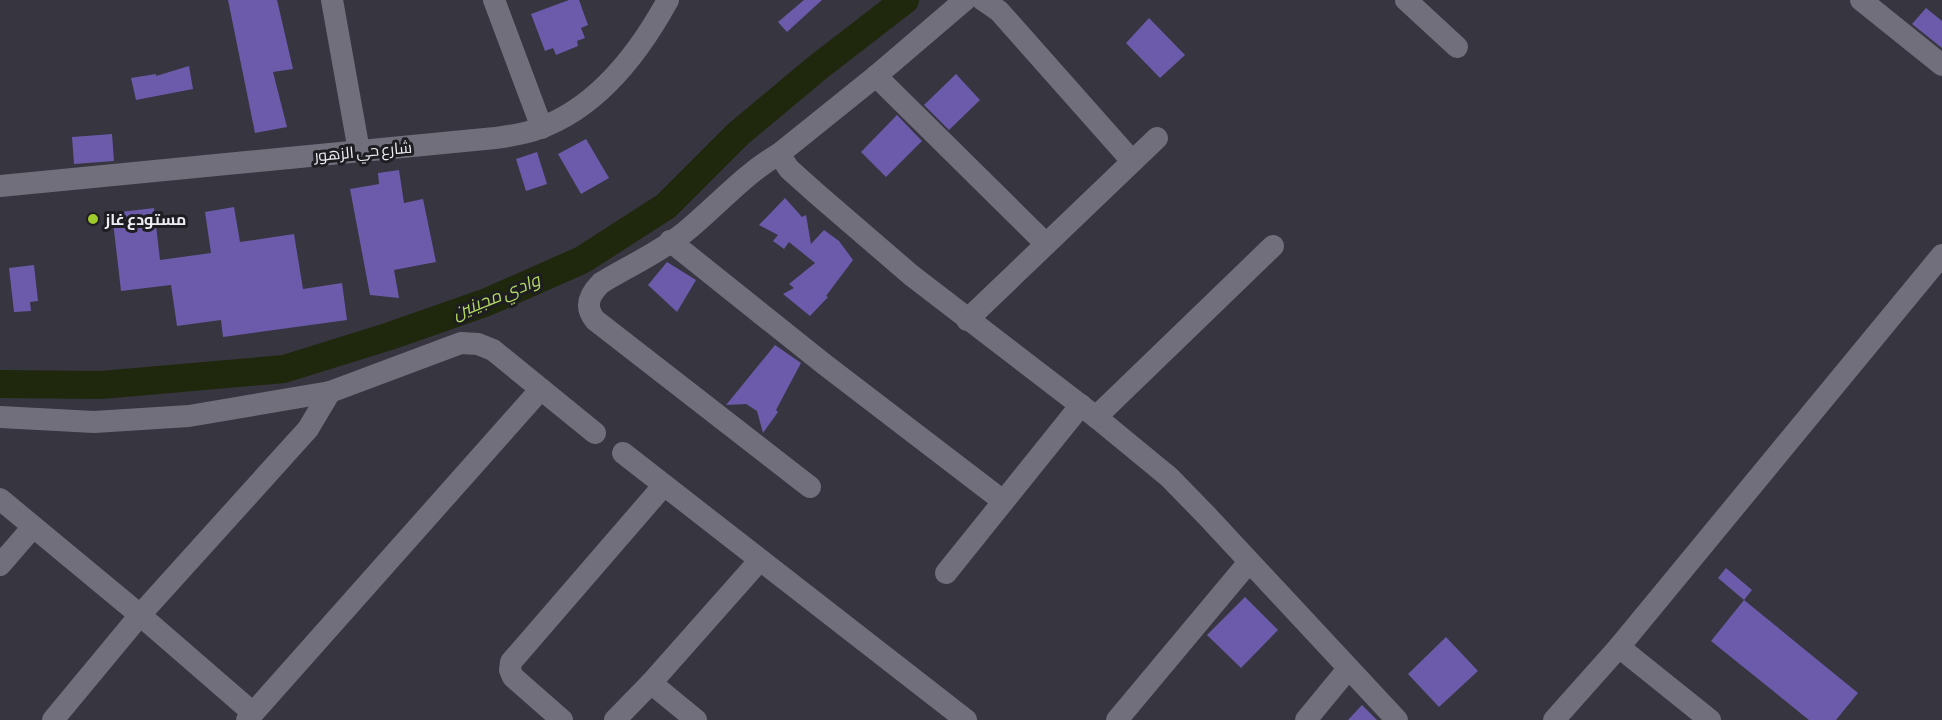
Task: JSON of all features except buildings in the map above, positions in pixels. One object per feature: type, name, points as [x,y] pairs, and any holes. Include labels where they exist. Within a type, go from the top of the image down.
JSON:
[{"type":"street","points":[[332,0],[359,151]]},
{"type":"street","points":[[494,0],[542,128]]},
{"type":"street","name":"شارع حي الزهور","points":[[0,186],[495,138],[542,128],[573,111],[599,92],[644,42],[668,0]]},
{"type":"street","points":[[810,487],[596,320],[587,304],[601,283],[684,232],[759,165],[779,154],[876,76],[964,0]]},
{"type":"street","points":[[983,0],[999,11],[1132,161]]},
{"type":"street","points":[[1406,0],[1457,47]]},
{"type":"street","points":[[1861,0],[1942,65]]},
{"type":"street","points":[[876,76],[1046,244]]},
{"type":"street","points":[[967,320],[1157,138]]},
{"type":"street","points":[[779,154],[789,169],[911,275],[1089,411],[1169,477],[1397,720]]},
{"type":"street","points":[[670,242],[1003,501]]},
{"type":"street","points":[[946,573],[1003,501],[1089,411],[1273,246]]},
{"type":"street","points":[[1554,720],[1619,646],[1942,255]]},
{"type":"street","points":[[0,417],[94,422],[189,416],[330,392],[461,343],[478,344],[492,350],[595,433]]},
{"type":"street","points":[[0,499],[140,615],[250,717],[541,389]]},
{"type":"street","points":[[53,720],[140,615],[308,429],[330,392]]},
{"type":"street","points":[[622,453],[966,720]]},
{"type":"street","points":[[562,720],[513,677],[510,670],[511,662],[664,485]]},
{"type":"street","points":[[0,565],[33,527]]},
{"type":"street","points":[[615,720],[651,683],[760,560]]},
{"type":"street","points":[[1117,720],[1249,562]]},
{"type":"street","points":[[1619,646],[1710,720]]},
{"type":"street","points":[[1306,720],[1348,669]]},
{"type":"street","points":[[651,683],[696,720]]},
{"type":"waterway","name":"وادي مجينين","points":[[0,384],[101,385],[284,369],[390,336],[487,302],[582,260],[666,206],[738,134],[817,68],[905,0]]},
{"type":"place","name":"مستودع غاز","points":[[93,219]]}]
